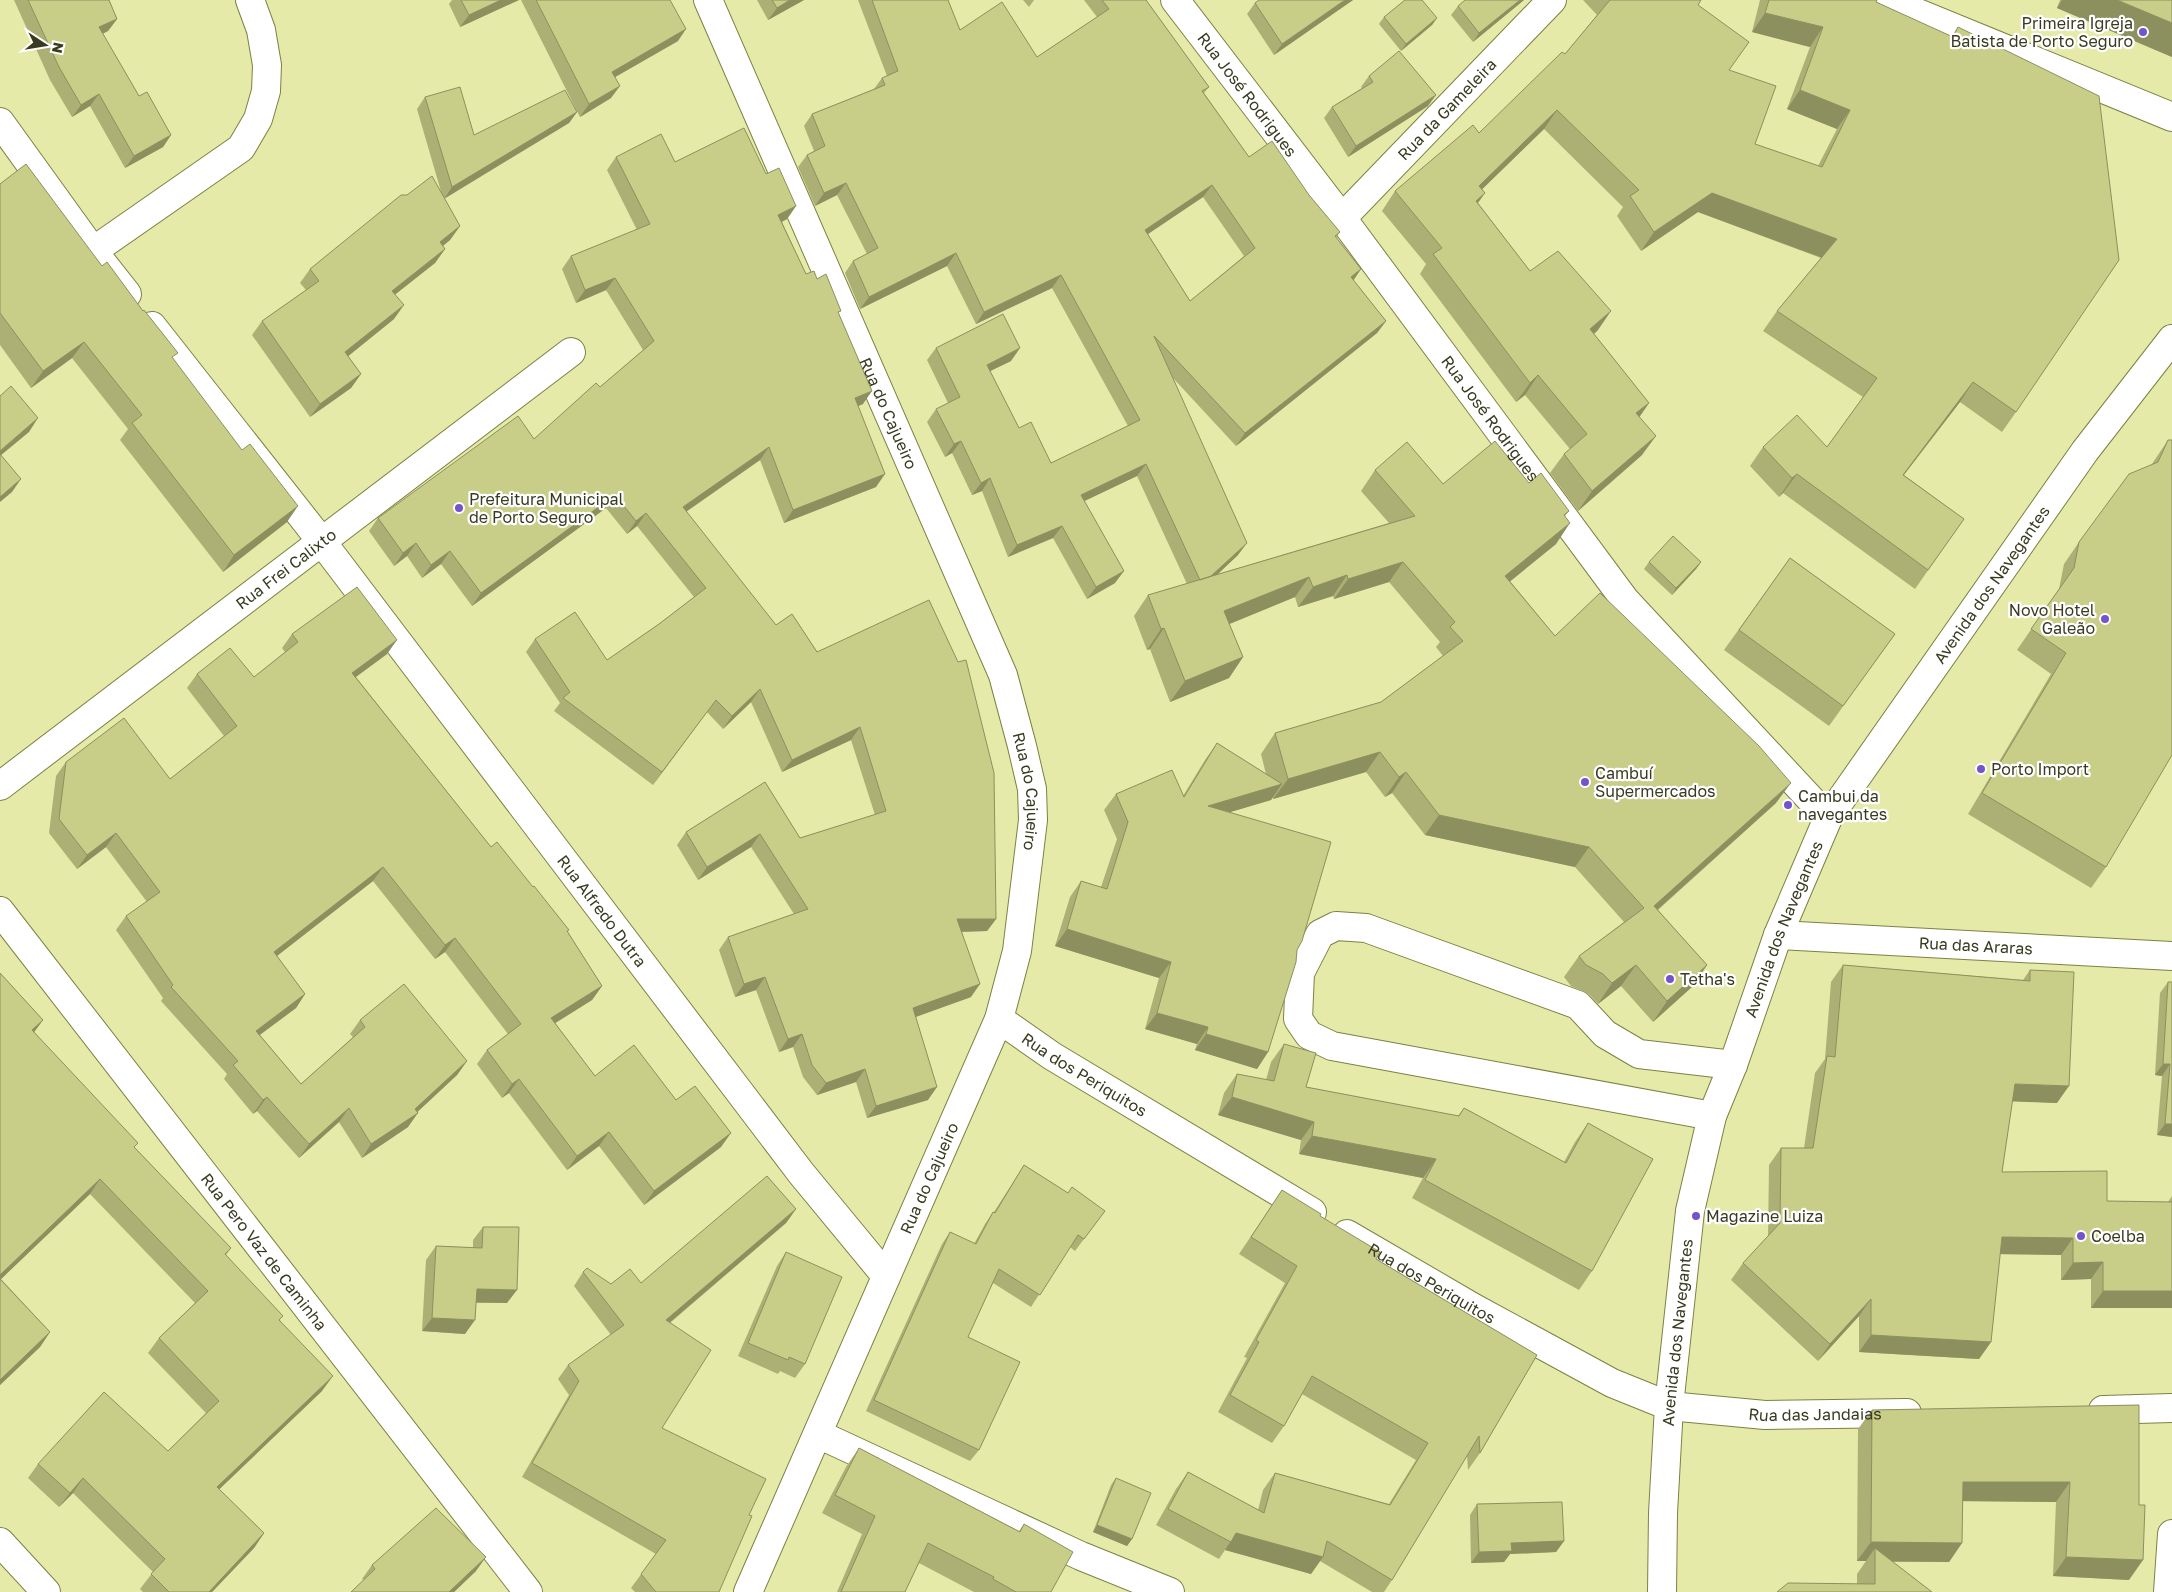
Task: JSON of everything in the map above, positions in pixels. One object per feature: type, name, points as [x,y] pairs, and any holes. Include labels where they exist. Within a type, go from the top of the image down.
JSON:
[{"type":"street","points":[[93,251],[241,148],[258,119],[266,91],[267,65],[262,30],[250,0]]},
{"type":"street","name":"Rua do Cajueiro","points":[[708,0],[1003,675],[1032,789],[1033,820],[1017,951],[999,1019],[748,1592]]},
{"type":"street","name":"Rua José Rodrigues","points":[[1175,0],[1342,218],[1625,600],[1828,818]]},
{"type":"street","name":"Rua da Gameleira","points":[[1342,218],[1552,0]]},
{"type":"street","points":[[1886,0],[2172,117]]},
{"type":"street","name":"Rua Alfredo Dutra","points":[[0,122],[93,251],[322,542],[802,1173],[886,1276]]},
{"type":"street","name":"Avenida dos Navegantes","points":[[1662,1592],[1663,1513],[1669,1406],[1690,1211],[1712,1116],[1733,1065],[1778,934],[1828,818],[2085,451],[2172,339]]},
{"type":"street","name":"Rua Frei Calixto","points":[[0,786],[571,352]]},
{"type":"street","name":"Rua Pero Vaz de Caminha","points":[[0,912],[528,1592]]},
{"type":"street","points":[[1712,1116],[1332,1046],[1309,1035],[1298,1019],[1300,973],[1320,934],[1336,926],[1366,928],[1578,1005],[1605,1034],[1639,1054],[1733,1065]]},
{"type":"street","name":"Rua das Araras","points":[[1778,934],[2172,956]]},
{"type":"street","name":"Rua dos Periquitos","points":[[999,1019],[1052,1056],[1300,1204],[1380,1255],[1612,1383],[1669,1406]]},
{"type":"street","name":"Rua das Jandaias","points":[[1669,1406],[1765,1415],[1934,1412]]},
{"type":"street","points":[[2083,1410],[2172,1408]]},
{"type":"street","points":[[818,1434],[1081,1556],[1170,1592]]},
{"type":"street","points":[[2168,1592],[2172,1534]]},
{"type":"street","points":[[0,1542],[46,1592]]},
{"type":"building","points":[[28,0],[109,0],[117,19],[99,27],[139,96],[147,92],[171,135],[134,156],[99,94],[81,105],[59,67]]},
{"type":"building","points":[[461,0],[501,0],[469,15]]},
{"type":"building","points":[[536,0],[670,0],[686,29],[612,72],[620,86],[589,104]]},
{"type":"building","points":[[772,0],[790,0],[777,8]]},
{"type":"building","points":[[872,0],[948,0],[960,30],[1002,2],[1037,57],[1109,9],[1102,0],[1146,0],[1209,87],[1202,91],[1249,157],[1272,141],[1309,195],[1340,232],[1335,236],[1361,269],[1351,277],[1386,321],[1245,433],[1154,336],[1247,543],[1211,576],[1200,580],[1146,464],[1081,495],[1124,571],[1096,587],[1062,526],[1017,545],[990,478],[981,483],[961,441],[954,444],[936,409],[960,397],[936,348],[1003,314],[1020,348],[987,365],[1019,428],[1031,422],[1051,463],[1140,420],[1061,275],[984,312],[956,253],[869,297],[853,261],[878,248],[846,183],[824,193],[807,155],[825,146],[812,114],[885,85],[882,78],[898,71]],"holes":[[[1212,185],[1255,248],[1190,301],[1145,230]]]},
{"type":"building","points":[[1259,0],[1345,0],[1282,44],[1255,3]]},
{"type":"building","points":[[1405,0],[1422,0],[1437,18],[1406,44],[1384,17]]},
{"type":"building","points":[[1465,0],[1520,0],[1479,33],[1458,6]]},
{"type":"building","points":[[1610,0],[1701,0],[1698,5],[1749,42],[1729,70],[1776,86],[1755,144],[1822,167],[1850,110],[1800,90],[1823,27],[1765,13],[1769,0],[1877,0],[1876,2],[1953,37],[1958,27],[2099,96],[2119,260],[2016,412],[1973,382],[1903,475],[1964,519],[1928,570],[1797,474],[1792,478],[1763,447],[1797,415],[1827,447],[1877,378],[1777,311],[1837,239],[1712,193],[1654,232],[1630,196],[1639,190],[1557,110],[1479,186],[1485,193],[1476,201],[1530,271],[1558,251],[1611,311],[1590,329],[1649,403],[1636,413],[1656,436],[1592,491],[1564,454],[1587,434],[1538,375],[1530,383],[1433,254],[1442,248],[1395,191],[1473,125],[1479,133],[1562,52],[1565,54]]},
{"type":"building","points":[[2117,0],[2172,0],[2172,23]]},
{"type":"building","points":[[1399,51],[1436,95],[1356,146],[1332,107],[1373,82],[1369,76]]},
{"type":"building","points":[[460,87],[474,135],[565,90],[577,112],[452,187],[425,97]]},
{"type":"building","points":[[744,128],[766,174],[779,168],[796,206],[778,215],[806,274],[814,271],[817,279],[826,274],[841,311],[838,312],[872,391],[855,398],[885,474],[793,510],[769,447],[683,507],[776,625],[792,614],[817,652],[929,600],[958,662],[966,660],[994,773],[996,919],[957,919],[980,984],[913,1008],[937,1087],[876,1106],[865,1069],[826,1083],[812,1065],[802,1034],[788,1039],[765,977],[744,984],[728,937],[808,909],[760,834],[707,867],[686,832],[765,782],[800,838],[886,811],[860,727],[792,760],[760,689],[732,716],[716,700],[662,772],[563,698],[570,692],[535,639],[575,612],[607,660],[706,588],[646,513],[636,521],[615,495],[481,593],[450,551],[431,565],[416,543],[403,553],[378,518],[518,416],[534,439],[596,383],[600,387],[654,341],[615,278],[585,290],[571,256],[650,224],[616,157],[661,134],[675,162]]},
{"type":"building","points":[[26,164],[102,266],[107,262],[143,311],[178,353],[172,357],[242,450],[250,444],[298,506],[234,555],[132,423],[142,415],[84,342],[43,371],[0,313],[0,184]]},
{"type":"building","points":[[432,176],[460,226],[440,242],[445,249],[392,291],[404,305],[345,352],[361,374],[320,404],[262,321],[319,281],[310,269],[401,195],[407,195]]},
{"type":"building","points":[[11,386],[38,418],[0,451],[0,396]]},
{"type":"building","points":[[2168,440],[2172,440],[2172,755],[2106,867],[1982,793],[2066,653],[2031,629],[2074,568],[2079,542],[2129,474],[2158,462]]},
{"type":"building","points":[[1495,441],[1529,483],[1541,473],[1569,511],[1564,515],[1570,523],[1505,576],[1555,636],[1600,593],[1759,746],[1791,783],[1654,906],[1707,965],[1667,1001],[1636,965],[1612,983],[1603,974],[1586,965],[1579,956],[1644,908],[1589,847],[1439,815],[1406,772],[1399,777],[1380,752],[1288,779],[1275,733],[1381,702],[1463,641],[1450,627],[1455,622],[1403,562],[1348,579],[1347,575],[1313,587],[1309,577],[1224,611],[1243,657],[1185,681],[1164,628],[1161,629],[1148,595],[1415,516],[1375,470],[1407,442],[1443,484]]},
{"type":"building","points":[[0,454],[21,479],[0,497]]},
{"type":"building","points":[[1673,536],[1701,562],[1676,588],[1649,562]]},
{"type":"building","points":[[1790,558],[1895,634],[1843,706],[1739,630]]},
{"type":"building","points":[[357,587],[397,640],[352,673],[491,847],[497,842],[534,886],[569,930],[567,931],[602,986],[551,1018],[595,1076],[634,1045],[676,1100],[695,1086],[731,1133],[654,1191],[609,1132],[577,1156],[519,1079],[512,1084],[487,1050],[521,1024],[455,938],[445,945],[383,867],[274,952],[305,994],[256,1031],[301,1084],[365,1027],[360,1020],[404,984],[467,1061],[415,1109],[418,1113],[371,1144],[349,1108],[309,1144],[267,1097],[263,1100],[233,1065],[238,1061],[171,987],[173,985],[126,916],[160,892],[116,833],[87,855],[59,819],[66,762],[124,718],[170,779],[237,726],[197,674],[230,648],[254,677],[298,642],[292,634]]},
{"type":"building","points":[[1217,743],[1282,784],[1208,806],[1331,842],[1302,941],[1297,950],[1296,962],[1268,1052],[1206,1034],[1208,1027],[1157,1013],[1171,962],[1067,929],[1081,881],[1107,889],[1128,822],[1116,794],[1172,770],[1184,797]]},
{"type":"building","points":[[1843,965],[2030,981],[2030,970],[2074,972],[2069,1086],[2015,1084],[2002,1172],[2107,1171],[2107,1201],[2172,1202],[2172,1291],[2103,1291],[2103,1262],[2073,1263],[2073,1238],[2002,1237],[1991,1342],[1871,1335],[1871,1299],[1830,1344],[1743,1263],[1780,1223],[1781,1148],[1813,1148],[1827,1056],[1835,1057]]},
{"type":"building","points":[[0,973],[43,1020],[32,1030],[138,1143],[134,1147],[231,1248],[225,1254],[283,1316],[279,1320],[333,1376],[217,1487],[264,1533],[209,1592],[169,1592],[151,1574],[165,1559],[83,1478],[70,1493],[38,1464],[104,1392],[168,1451],[219,1401],[159,1338],[208,1291],[100,1179],[0,1275]]},
{"type":"building","points":[[2168,982],[2172,982],[2172,1124],[2165,1124],[2170,1064],[2163,1064]]},
{"type":"building","points":[[1284,1044],[1316,1053],[1306,1087],[1459,1116],[1464,1108],[1566,1163],[1588,1123],[1653,1159],[1592,1271],[1425,1180],[1436,1159],[1312,1136],[1314,1122],[1232,1097],[1237,1074],[1274,1081]]},
{"type":"building","points":[[1024,1165],[1068,1193],[1072,1187],[1105,1211],[1084,1239],[1078,1235],[1040,1295],[999,1269],[968,1337],[1020,1362],[979,1450],[874,1400],[950,1232],[976,1244],[993,1212],[995,1213]]},
{"type":"building","points":[[767,1176],[796,1209],[666,1320],[711,1350],[662,1428],[766,1479],[749,1515],[752,1516],[719,1592],[656,1592],[641,1574],[666,1540],[532,1463],[579,1381],[568,1365],[624,1325],[583,1272],[587,1268],[611,1284],[630,1269],[641,1283]]},
{"type":"building","points":[[1282,1190],[1321,1214],[1320,1216],[1380,1252],[1376,1259],[1537,1355],[1480,1453],[1479,1436],[1392,1580],[1327,1541],[1323,1557],[1236,1533],[1231,1542],[1168,1509],[1188,1472],[1264,1513],[1275,1473],[1390,1505],[1428,1443],[1312,1376],[1284,1426],[1230,1395],[1259,1342],[1256,1340],[1297,1266],[1251,1237]]},
{"type":"building","points":[[483,1227],[519,1227],[517,1290],[477,1289],[475,1320],[432,1318],[436,1246],[482,1248]]},
{"type":"building","points":[[786,1252],[842,1277],[805,1364],[789,1357],[788,1360],[748,1343]]},
{"type":"building","points":[[0,1279],[50,1332],[0,1380]]},
{"type":"building","points":[[2139,1405],[2139,1505],[2145,1505],[2143,1560],[2066,1557],[2070,1482],[1963,1482],[1962,1543],[1871,1542],[1872,1410]]},
{"type":"building","points":[[859,1448],[1020,1532],[1024,1524],[1073,1552],[1051,1592],[1016,1592],[993,1579],[994,1577],[928,1543],[905,1592],[841,1592],[875,1516],[835,1495]]},
{"type":"building","points":[[1116,1478],[1151,1493],[1132,1539],[1097,1525]]},
{"type":"building","points":[[1562,1502],[1564,1541],[1511,1543],[1512,1551],[1479,1552],[1477,1504]]},
{"type":"building","points":[[436,1508],[486,1557],[449,1592],[351,1592],[375,1569],[372,1565]]},
{"type":"building","points":[[1875,1548],[1932,1592],[1777,1592],[1788,1583],[1875,1584]]},
{"type":"place","name":"Primeira Igreja Batista de Porto Seguro","points":[[2143,32]]},
{"type":"place","name":"Prefeitura Municipal de Porto Seguro","points":[[459,508]]},
{"type":"place","name":"Novo Hotel Galeão","points":[[2105,619]]},
{"type":"place","name":"Porto Import","points":[[1981,769]]},
{"type":"place","name":"Cambuí Supermercados","points":[[1585,782]]},
{"type":"place","name":"Cambui da navegantes","points":[[1788,805]]},
{"type":"place","name":"Tetha's","points":[[1670,979]]},
{"type":"place","name":"Magazine Luiza","points":[[1696,1216]]},
{"type":"place","name":"Coelba","points":[[2081,1236]]}]
